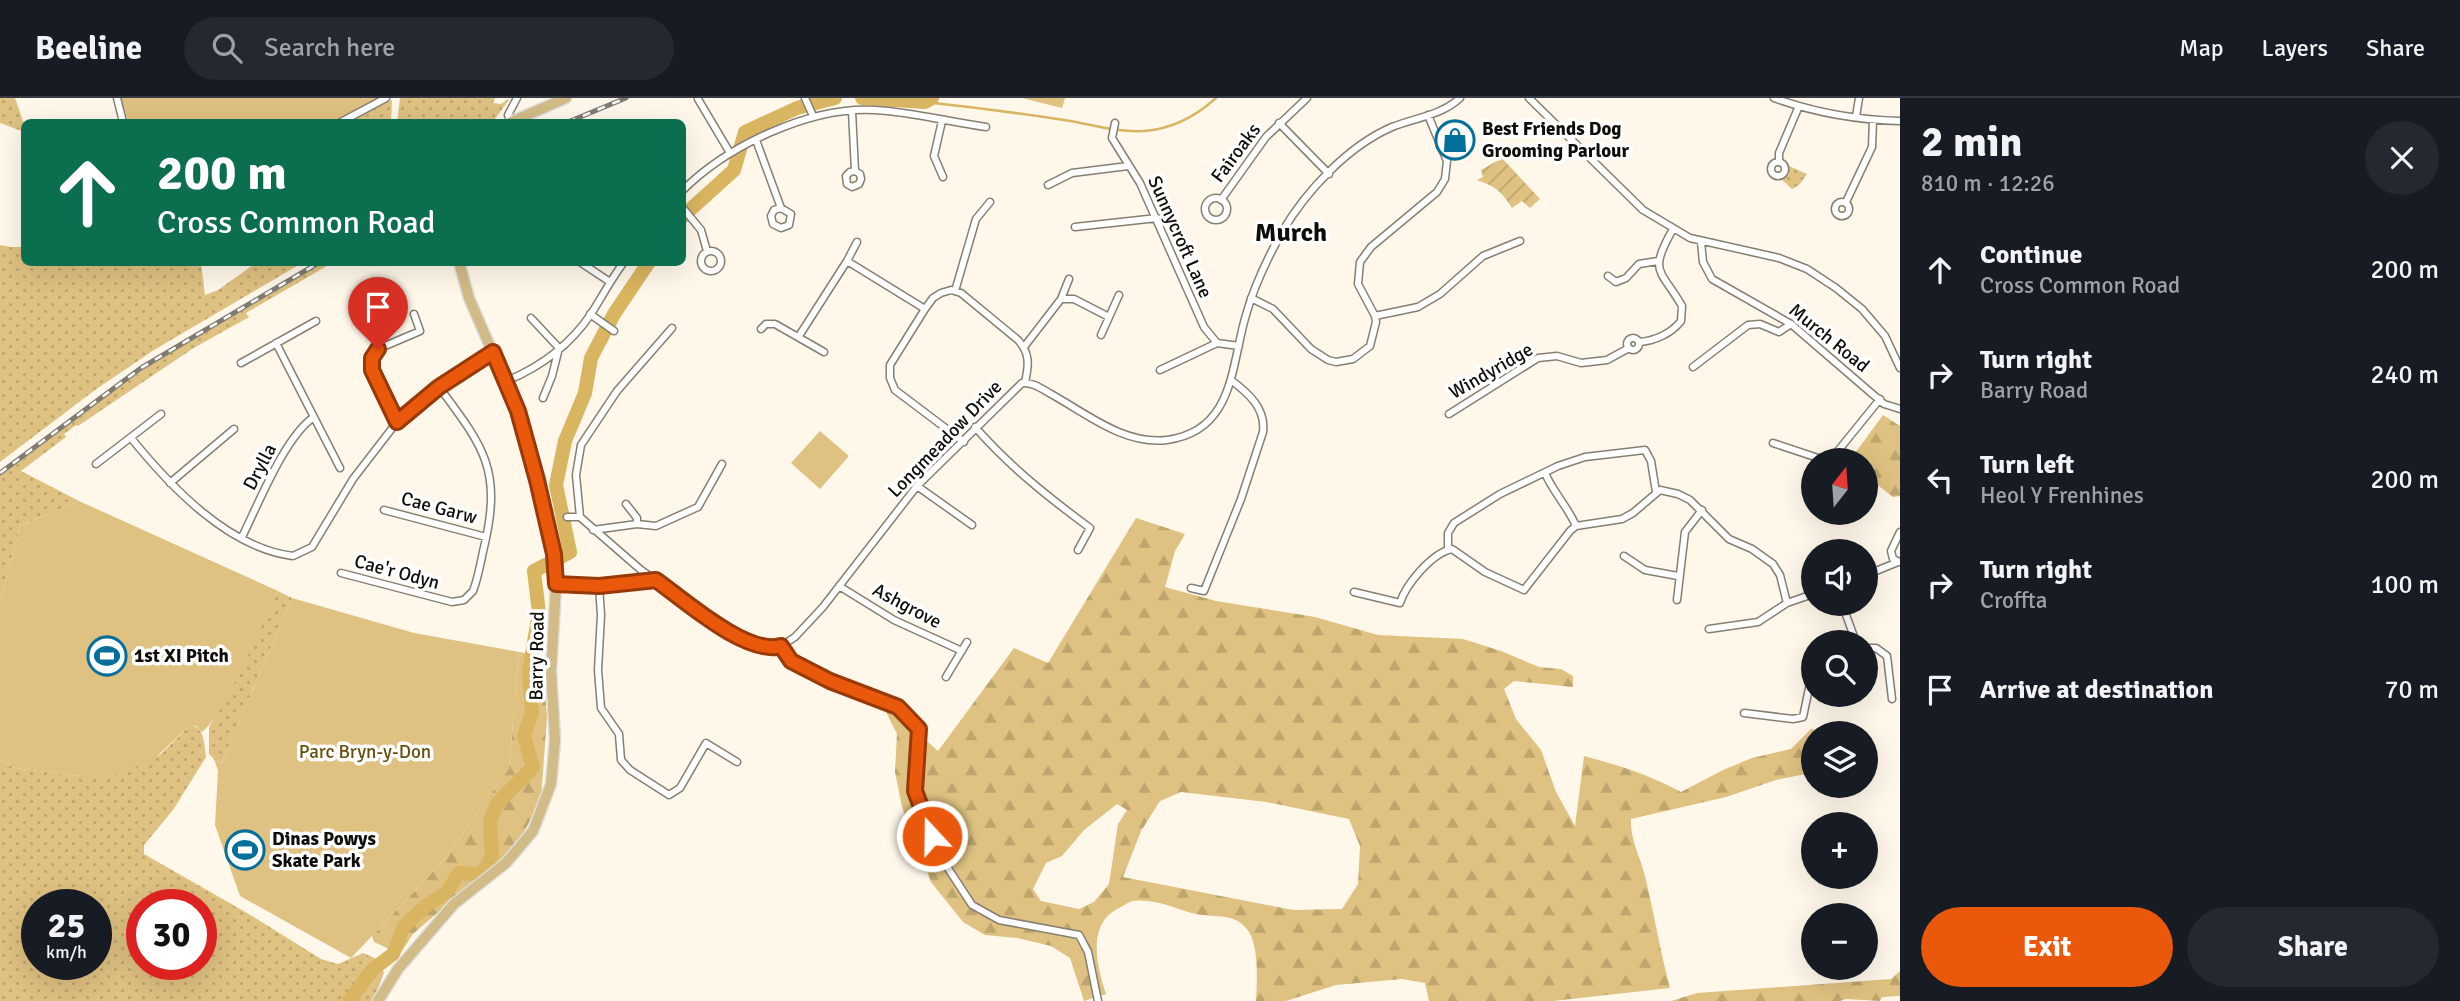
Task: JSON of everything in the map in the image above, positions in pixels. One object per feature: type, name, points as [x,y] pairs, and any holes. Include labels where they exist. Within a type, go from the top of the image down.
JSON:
[{"type":"main road","points":[[518,119],[566,98]]},
{"type":"main road","name":"Barry Road","points":[[378,1001],[398,969],[454,904],[506,863],[533,831],[551,784],[555,740],[551,671],[556,584],[554,554],[518,411],[469,298],[460,266]]},
{"type":"street","points":[[117,98],[122,119]]},
{"type":"street","points":[[347,119],[386,98]]},
{"type":"street","points":[[510,119],[508,115],[517,98]]},
{"type":"street","name":"Fairoaks","points":[[1221,200],[1266,137],[1307,98]]},
{"type":"street","name":"Longmeadow Drive","points":[[781,646],[795,637],[839,586],[917,486],[964,442],[975,427],[1025,382],[1037,386],[1122,434],[1137,439],[1158,440],[1181,436],[1200,427],[1225,400],[1258,279],[1283,231],[1305,199],[1351,153],[1376,136],[1452,106],[1460,98]]},
{"type":"street","points":[[1529,98],[1643,211],[1700,242],[1779,258],[1807,270],[1836,288],[1862,309],[1885,336],[1900,368]]},
{"type":"street","points":[[1773,98],[1856,117],[1900,121]]},
{"type":"street","points":[[1856,117],[1859,98]]},
{"type":"street","points":[[698,99],[730,153]]},
{"type":"street","points":[[806,99],[811,113]]},
{"type":"street","points":[[1779,162],[1779,153],[1799,106]]},
{"type":"street","points":[[686,187],[730,153],[811,113],[876,110],[986,127]]},
{"type":"street","points":[[852,111],[855,171]]},
{"type":"street","points":[[1251,298],[1273,309],[1311,349],[1328,360],[1336,362],[1353,359],[1370,346],[1376,329],[1375,316],[1358,285],[1358,269],[1364,254],[1437,192],[1445,179],[1447,161],[1428,115]]},
{"type":"street","points":[[1846,202],[1872,147],[1873,120]]},
{"type":"street","points":[[942,121],[934,156],[943,177]]},
{"type":"street","name":"Sunnycroft Lane","points":[[1115,123],[1112,138],[1140,183],[1157,218],[1180,278],[1203,327],[1217,343]]},
{"type":"street","points":[[1279,123],[1329,174]]},
{"type":"street","points":[[757,140],[782,208]]},
{"type":"street","points":[[1048,185],[1072,173],[1128,166]]},
{"type":"street","points":[[955,291],[976,219],[990,202]]},
{"type":"street","points":[[686,212],[701,230],[707,251]]},
{"type":"street","points":[[1075,227],[1157,218]]},
{"type":"street","points":[[1608,276],[1616,282],[1626,278],[1639,264],[1658,261],[1673,229]]},
{"type":"street","points":[[799,335],[857,242]]},
{"type":"street","points":[[1375,316],[1418,307],[1440,294],[1483,256],[1498,248],[1520,242]]},
{"type":"street","name":"Murch Road","points":[[1700,242],[1703,262],[1712,279],[1791,324],[1890,407],[1900,409]]},
{"type":"street","points":[[847,261],[925,309]]},
{"type":"street","name":"Windyridge","points":[[1450,414],[1538,358],[1557,356],[1581,363],[1607,360],[1629,348],[1635,349],[1639,342],[1666,334],[1681,321],[1682,306],[1660,275],[1658,261]]},
{"type":"street","points":[[586,266],[610,282]]},
{"type":"street","points":[[504,382],[535,367],[574,335],[621,266]]},
{"type":"street","points":[[1024,347],[1061,299],[1069,279]]},
{"type":"street","points":[[964,442],[895,390],[890,378],[890,365],[933,298],[941,293],[955,291],[967,297],[1024,347],[1029,363],[1025,382]]},
{"type":"street","points":[[1101,335],[1119,295]]},
{"type":"street","points":[[1061,299],[1074,299],[1109,317]]},
{"type":"street","points":[[397,422],[371,363],[378,349],[420,331],[414,314]]},
{"type":"street","points":[[590,314],[614,331]]},
{"type":"street","points":[[531,318],[558,348]]},
{"type":"street","points":[[241,363],[316,321]]},
{"type":"street","points":[[761,329],[766,324],[773,323],[799,335],[824,352]]},
{"type":"street","points":[[1693,368],[1748,325],[1760,324],[1779,332],[1791,324]]},
{"type":"street","points":[[672,328],[617,391],[581,445],[576,475],[580,517],[656,580],[743,640],[761,647],[781,646],[791,661],[810,672],[898,707],[919,729],[915,791],[940,856],[962,893],[972,905],[999,920],[1079,935],[1088,952],[1098,1001]]},
{"type":"street","points":[[1160,370],[1217,343],[1239,346]]},
{"type":"street","points":[[276,344],[340,468]]},
{"type":"street","points":[[543,398],[552,376],[558,348]]},
{"type":"street","points":[[131,438],[170,483],[204,514],[242,537],[293,556],[308,550],[315,543],[364,462],[397,422],[439,387],[493,352]]},
{"type":"street","points":[[1191,589],[1205,591],[1241,499],[1263,432],[1264,421],[1259,408],[1231,380]]},
{"type":"street","name":"Cae'r Odyn","points":[[341,573],[444,601],[460,601],[470,595],[475,585],[492,506],[486,461],[471,429],[439,387]]},
{"type":"street","points":[[1773,443],[1818,458],[1833,457],[1880,399]]},
{"type":"street","points":[[96,464],[161,415]]},
{"type":"street","name":"Drylla","points":[[242,537],[286,451],[303,426],[314,417]]},
{"type":"street","points":[[975,427],[996,452],[1042,492],[1090,528],[1078,550]]},
{"type":"street","points":[[170,483],[234,429]]},
{"type":"street","points":[[1448,549],[1448,533],[1454,523],[1500,494],[1585,457],[1643,450],[1648,454],[1656,492]]},
{"type":"street","points":[[593,530],[637,524],[656,526],[698,507],[722,464]]},
{"type":"street","points":[[1545,473],[1550,485],[1568,508],[1576,526]]},
{"type":"street","points":[[917,486],[972,525]]},
{"type":"street","points":[[1354,592],[1400,603],[1411,580],[1448,549],[1456,550],[1485,572],[1524,590],[1563,538],[1576,526],[1622,519],[1660,490],[1690,500],[1729,539],[1752,549],[1773,564],[1780,576],[1787,603]]},
{"type":"street","points":[[626,504],[637,518],[637,524]]},
{"type":"street","name":"Cae Garw","points":[[384,510],[486,537]]},
{"type":"street","points":[[1677,600],[1685,532],[1702,510]]},
{"type":"street","points":[[567,517],[580,517]]},
{"type":"street","points":[[1899,562],[1893,559],[1891,551],[1900,532]]},
{"type":"street","points":[[1624,556],[1645,570],[1678,576]]},
{"type":"street","points":[[1878,570],[1899,562]]},
{"type":"street","points":[[556,584],[599,586],[656,580]]},
{"type":"street","points":[[599,586],[601,615],[598,695],[601,708],[619,734],[621,760],[629,770],[669,795],[680,788],[706,743],[737,762]]},
{"type":"street","name":"Ashgrove","points":[[839,586],[894,620],[962,651]]},
{"type":"street","points":[[1709,629],[1758,622],[1787,603],[1801,598]]},
{"type":"street","points":[[946,677],[967,642]]},
{"type":"street","points":[[1878,649],[1887,656],[1892,699]]},
{"type":"street","points":[[1744,713],[1793,719],[1804,717],[1806,707]]},
{"type":"green space","points":[[0,98],[15,98],[22,119],[21,131],[0,123]]},
{"type":"green space","points":[[121,98],[381,98],[341,119],[127,119]]},
{"type":"green space","points":[[400,98],[495,98],[493,103],[501,104],[510,98],[495,119],[397,119]]},
{"type":"green space","points":[[1022,98],[1065,98],[1062,108]]},
{"type":"green space","points":[[392,100],[391,119],[356,119]]},
{"type":"green space","points":[[1502,158],[1540,199],[1530,208],[1522,201],[1512,208],[1498,190],[1477,180],[1483,177],[1481,170]]},
{"type":"green space","points":[[1789,166],[1807,174],[1799,185],[1792,189],[1780,178],[1785,178],[1789,173]]},
{"type":"green space","points":[[0,245],[21,247],[21,266],[201,266],[205,295],[218,290],[252,266],[297,266],[154,350],[95,390],[0,462]]},
{"type":"green space","points":[[318,266],[327,266],[246,313],[249,317],[192,349],[76,425],[64,434],[66,437],[21,471],[79,501],[20,526],[0,602],[0,476],[76,417],[150,365]]},
{"type":"green space","points":[[1883,415],[1900,426],[1900,496],[1893,497],[1878,485],[1878,448],[1859,448]]},
{"type":"green space","points":[[820,431],[849,456],[820,489],[791,463]]},
{"type":"green space","points":[[79,501],[278,591],[243,666],[212,722],[202,732],[196,726],[190,725],[152,761],[111,776],[78,776],[15,768],[0,760],[0,602],[20,526]]},
{"type":"green space","points":[[1136,518],[1185,534],[1175,551],[1165,587],[1216,601],[1315,617],[1378,635],[1463,639],[1539,667],[1561,669],[1573,676],[1573,687],[1514,681],[1504,689],[1516,719],[1541,750],[1556,792],[1575,826],[1584,756],[1634,771],[1681,792],[1752,758],[1791,749],[1801,739],[1801,775],[1776,780],[1726,797],[1631,819],[1670,988],[1553,1001],[1429,1001],[1425,983],[1402,979],[1336,985],[1286,1001],[1256,1001],[1257,966],[1254,947],[1244,926],[1225,917],[1196,914],[1141,900],[1119,908],[1102,924],[1098,935],[1097,959],[1106,994],[1084,1001],[1070,958],[1051,946],[1017,938],[985,935],[963,922],[931,882],[902,807],[895,772],[897,734],[886,712],[894,712],[938,751],[1014,648],[1048,663]],"holes":[[[1181,792],[1266,802],[1349,819],[1360,846],[1358,884],[1342,909],[1293,910],[1123,877],[1141,831],[1160,801]],[[1117,804],[1127,810],[1118,824],[1109,884],[1094,902],[1079,909],[1041,901],[1033,889],[1046,863],[1062,856],[1084,830]]]},
{"type":"green space","points":[[278,591],[292,598],[218,771],[209,754],[209,727]]},
{"type":"green space","name":"Parc Bryn-y-Don","points":[[292,598],[414,633],[519,652],[509,768],[444,860],[351,958],[240,896],[215,825],[218,771]]},
{"type":"green space","points":[[519,652],[542,656],[547,717],[541,799],[516,848],[413,934],[400,954],[374,942],[372,936],[444,860],[509,768]]},
{"type":"green space","points":[[190,725],[199,729],[206,757],[173,810],[144,845],[144,854],[205,889],[126,889],[126,980],[217,980],[217,896],[321,959],[338,964],[363,953],[379,960],[384,973],[373,1001],[0,1001],[0,760],[15,768],[78,776],[111,776],[161,754]]},
{"type":"green space","points":[[1900,971],[1900,996],[1882,997],[1880,1001],[1671,1001],[1697,993],[1891,979]]},
{"type":"waterway","points":[[686,213],[734,170],[745,132],[797,108],[835,98]]},
{"type":"waterway","points":[[862,98],[925,102],[932,98]]},
{"type":"waterway","points":[[925,102],[1134,131],[1154,130],[1173,124],[1192,116],[1216,98]]},
{"type":"waterway","points":[[349,1001],[372,970],[393,954],[404,926],[427,905],[447,892],[459,873],[482,874],[492,856],[490,821],[497,804],[533,767],[524,736],[532,712],[529,671],[539,613],[534,571],[570,552],[556,485],[565,441],[585,393],[591,358],[614,314],[646,266]]},
{"type":"railway","points":[[575,119],[626,98]]},
{"type":"railway","points":[[0,473],[141,368],[313,266]]},
{"type":"place","name":"Best Friends Dog Grooming Parlour","points":[[1455,140]]},
{"type":"place","name":"1st XI Pitch","points":[[107,656]]},
{"type":"place","name":"Dinas Powys Skate Park","points":[[245,850]]},
{"type":"district","name":"Murch","points":[[1291,233]]},
{"type":"route","points":[[378,349],[372,358],[372,370],[397,422],[439,387],[493,352],[518,411],[537,480],[554,554],[556,584],[599,586],[656,580],[743,640],[761,647],[781,646],[791,661],[810,672],[903,711],[919,729],[915,791],[932,836]]}]
